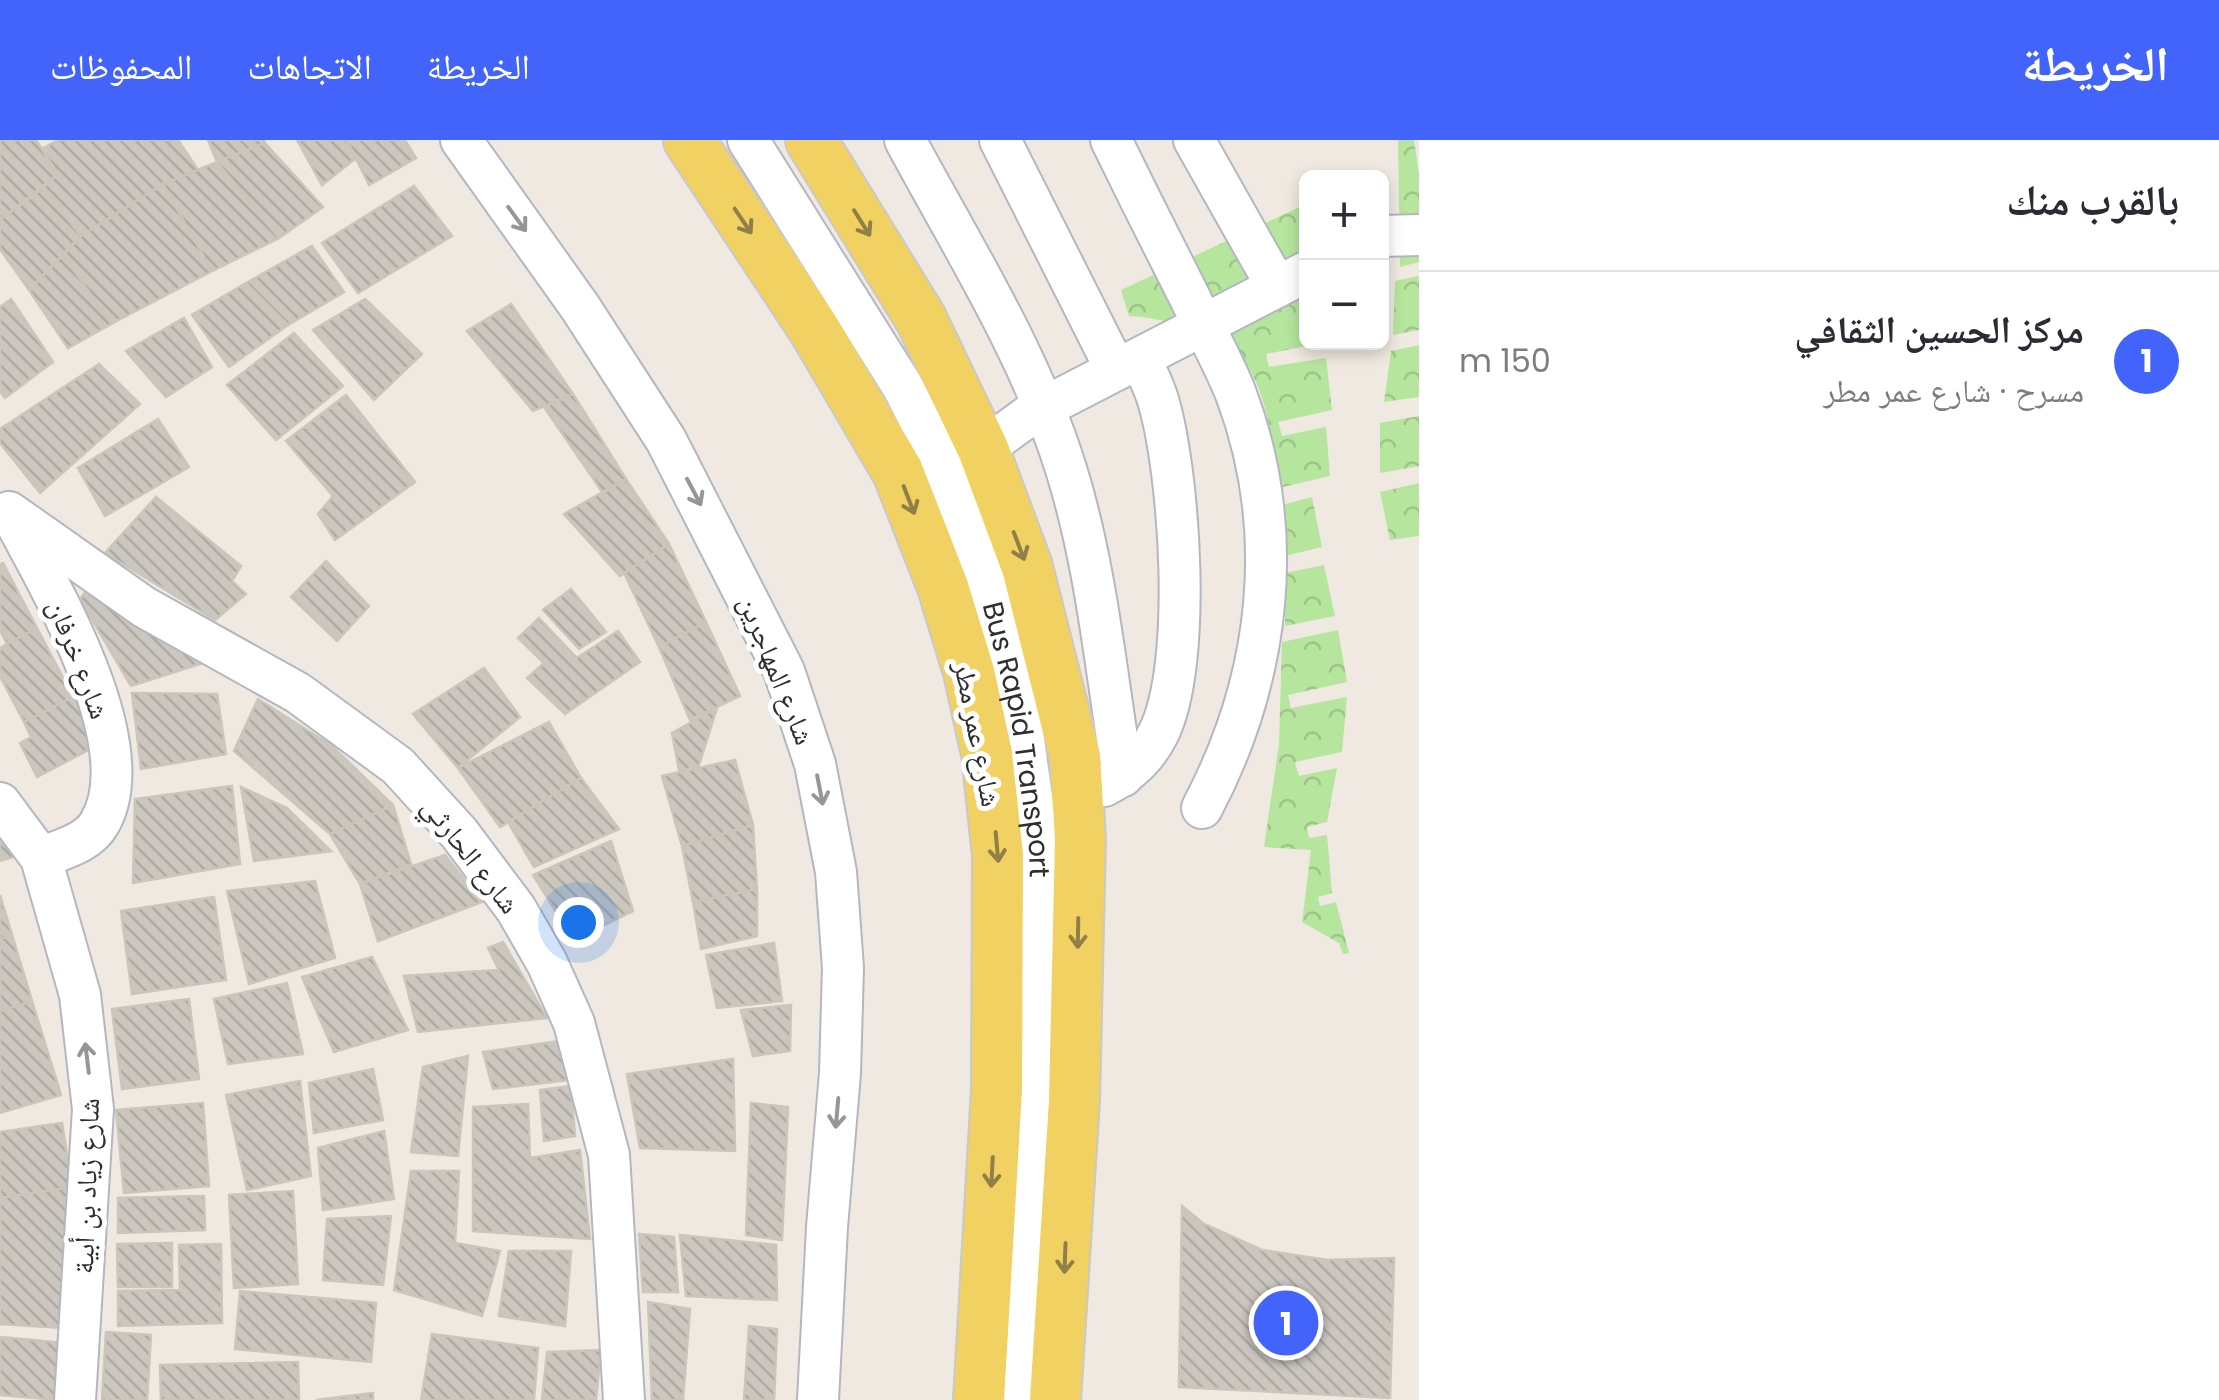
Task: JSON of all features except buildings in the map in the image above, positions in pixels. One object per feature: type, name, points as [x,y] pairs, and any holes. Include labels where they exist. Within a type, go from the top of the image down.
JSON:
[{"type":"main road","name":"شارع عمر مطر","points":[[689,140],[814,329],[898,472],[969,672],[986,754],[998,856],[997,1090],[979,1400]]},
{"type":"main road","points":[[811,140],[921,320],[983,450],[1028,567],[1075,757],[1079,800],[1074,1101],[1055,1400]]},
{"type":"street","name":"شارع المهاجرين","points":[[460,140],[580,306],[666,440],[784,671],[816,764],[836,872],[843,968],[840,1073],[818,1400]]},
{"type":"street","name":"Bus Rapid Transport","points":[[748,140],[903,387],[945,471],[993,605],[1020,711],[1039,849],[1042,982],[1015,1400]]},
{"type":"street","points":[[904,140],[1022,359],[1066,467],[1082,529],[1123,776]]},
{"type":"street","points":[[1000,140],[1128,364],[1158,400],[1173,487],[1180,587],[1172,695],[1151,747],[1123,776],[1079,800]]},
{"type":"street","points":[[1111,140],[1224,365],[1248,431],[1262,498],[1266,557],[1263,628],[1249,696],[1226,760],[1202,808]]},
{"type":"street","points":[[983,450],[1015,424],[1292,279],[1194,140]]},
{"type":"street","points":[[1389,236],[1419,235]]},
{"type":"street","name":"شارع خرفان","points":[[5,505],[65,614],[87,665],[106,726],[110,761],[100,822],[86,839],[41,858]]},
{"type":"street","name":"شارع الحارثي","points":[[5,505],[144,607],[298,693],[398,766],[459,832],[516,908],[574,1023],[609,1155],[624,1400]]},
{"type":"street","points":[[0,803],[41,858]]},
{"type":"street","name":"شارع زياد بن أبية","points":[[41,858],[80,996],[93,1109],[75,1400]]},
{"type":"green space","points":[[1398,140],[1414,140],[1419,174],[1419,262],[1400,267]]},
{"type":"green space","points":[[1299,207],[1299,347],[1266,354],[1269,367],[1326,358],[1332,410],[1278,422],[1282,436],[1326,427],[1330,476],[1283,487],[1265,408],[1248,367],[1225,346],[1194,330],[1129,316],[1121,290]]},
{"type":"green space","points":[[1419,276],[1419,330],[1393,335],[1395,281]]},
{"type":"green space","points":[[1419,345],[1419,397],[1384,402],[1391,351]]},
{"type":"green space","points":[[1419,416],[1419,466],[1380,473],[1380,423]]},
{"type":"green space","points":[[1419,483],[1419,536],[1390,540],[1380,492]]},
{"type":"green space","points":[[1312,497],[1322,547],[1285,556],[1282,505]]},
{"type":"green space","points":[[1324,565],[1335,616],[1285,626],[1285,573]]},
{"type":"green space","points":[[1338,630],[1347,682],[1288,695],[1291,708],[1347,697],[1342,752],[1295,762],[1299,776],[1337,768],[1327,822],[1307,827],[1309,838],[1327,835],[1332,893],[1318,897],[1320,906],[1336,902],[1349,953],[1343,954],[1339,943],[1302,922],[1311,850],[1264,847],[1279,744],[1282,642]]},
{"type":"place","name":"مركز الحسين الثقافي","points":[[1286,1323]]}]
